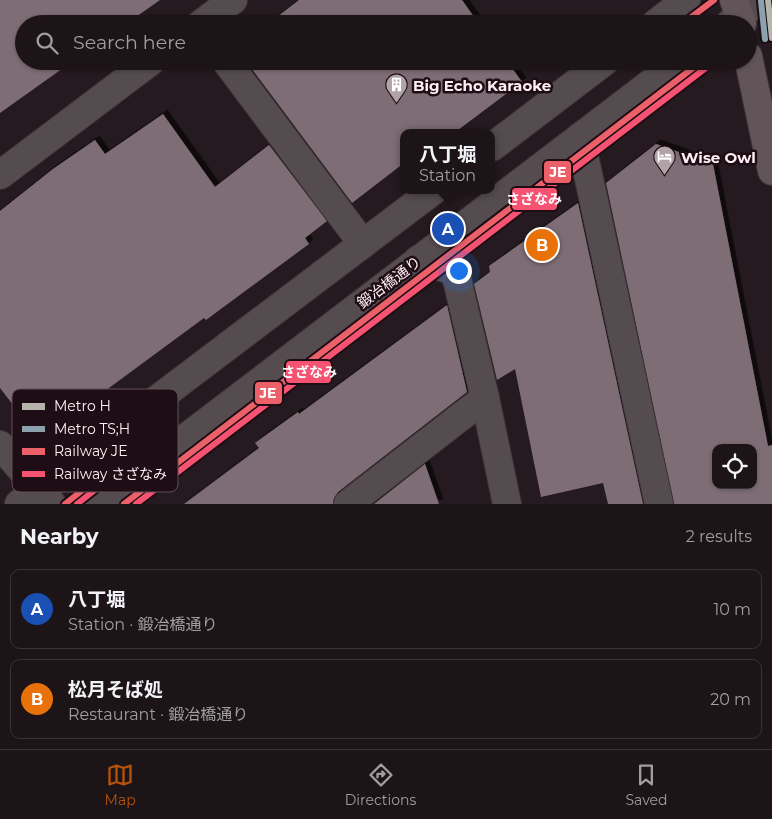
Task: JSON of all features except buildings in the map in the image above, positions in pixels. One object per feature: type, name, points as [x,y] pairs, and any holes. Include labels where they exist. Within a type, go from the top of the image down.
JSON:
[{"type":"main road","points":[[751,70],[772,170]]},
{"type":"street","points":[[213,15],[233,0]]},
{"type":"street","points":[[666,15],[686,0]]},
{"type":"street","points":[[0,175],[139,70]]},
{"type":"street","points":[[233,70],[363,244]]},
{"type":"street","points":[[495,145],[593,70]]},
{"type":"street","name":"鍛冶橋通り","points":[[178,444],[668,70]]},
{"type":"street","points":[[580,137],[660,504]]},
{"type":"street","points":[[178,389],[429,194]]},
{"type":"street","points":[[418,260],[455,271],[485,398],[507,504]]},
{"type":"street","points":[[348,504],[485,398]]},
{"type":"street","points":[[0,445],[12,463]]},
{"type":"street","name":"鍛冶橋通り","points":[[99,504],[115,492]]},
{"type":"metro line","name":"H","points":[[768,0],[772,38]]},
{"type":"metro line","name":"TS;H","points":[[761,1],[765,39]]},
{"type":"rail line","name":"JE","points":[[694,15],[714,0]]},
{"type":"rail line","name":"JE","points":[[178,463],[690,70]]},
{"type":"rail line","name":"さざなみ","points":[[178,472],[703,70]]},
{"type":"rail line","name":"JE","points":[[65,504],[80,492]]},
{"type":"rail line","name":"さざなみ","points":[[77,504],[92,492]]},
{"type":"rail line","name":"JE","points":[[124,504],[140,492]]},
{"type":"rail line","name":"さざなみ","points":[[136,504],[152,492]]},
{"type":"place","name":"Big Echo Karaoke","points":[[397,104]]},
{"type":"place","name":"Wise Owl","points":[[665,176]]},
{"type":"place","name":"八丁堀","points":[[448,229]]},
{"type":"place","name":"松月そば処","points":[[542,245]]}]
